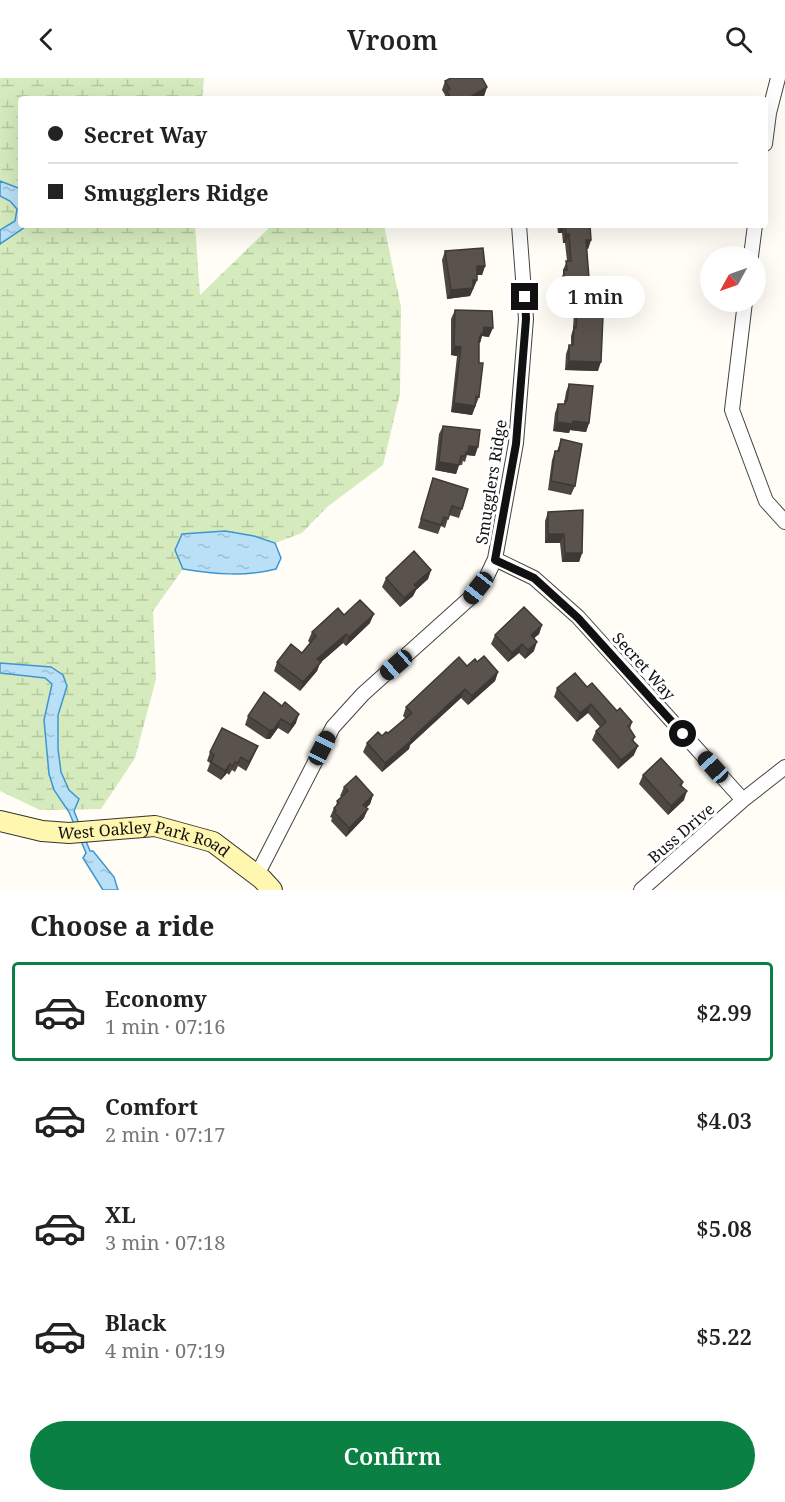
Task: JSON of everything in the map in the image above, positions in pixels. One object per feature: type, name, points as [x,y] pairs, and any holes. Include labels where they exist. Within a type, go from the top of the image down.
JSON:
[{"type":"street","points":[[768,121],[778,78]]},
{"type":"street","name":"Smugglers Ridge","points":[[257,875],[333,727],[363,694],[470,598],[486,578],[495,560],[516,444],[526,319],[519,228]]},
{"type":"street","points":[[752,246],[755,228]]},
{"type":"street","points":[[744,312],[732,410],[766,501],[785,522]]},
{"type":"street","name":"Secret Way","points":[[495,560],[534,578],[578,618],[743,800]]},
{"type":"street","points":[[743,800],[785,767]]},
{"type":"street","name":"Buss Drive","points":[[641,890],[743,800]]},
{"type":"street","name":"West Oakley Park Road","points":[[0,820],[42,831],[69,833],[155,826],[213,842],[257,875],[272,890]]},
{"type":"green space","points":[[0,78],[204,78],[202,96],[18,96],[18,228],[195,228],[200,295],[269,228],[385,228],[401,307],[400,394],[383,465],[327,507],[302,533],[275,543],[254,536],[225,531],[182,534],[175,550],[183,569],[153,611],[156,679],[135,758],[101,809],[40,810],[0,791]]},
{"type":"water","points":[[0,181],[18,188],[18,228],[24,228],[0,244],[0,230],[15,221],[17,209],[10,201],[0,196]]},
{"type":"water","points":[[225,531],[254,536],[275,543],[281,558],[276,569],[230,574],[183,569],[175,550],[182,534]]},
{"type":"water","points":[[0,663],[51,667],[63,675],[67,686],[58,715],[61,772],[69,790],[79,799],[74,811],[90,851],[93,851],[114,877],[118,890],[103,890],[83,858],[86,853],[69,812],[54,790],[49,774],[44,720],[52,684],[45,678],[0,673]]},
{"type":"building","points":[[451,78],[482,78],[487,87],[472,96],[450,96],[447,91],[450,89],[445,81]]},
{"type":"building","points":[[565,228],[590,228],[591,240],[586,240],[592,316],[603,316],[601,362],[569,361],[569,345],[573,345],[578,301],[565,302],[564,270],[567,270],[566,261],[571,261],[569,234],[566,234]]},
{"type":"building","points":[[483,248],[485,266],[477,266],[477,280],[473,280],[473,288],[451,290],[445,251]]},
{"type":"building","points":[[455,310],[492,311],[493,328],[484,327],[479,339],[479,363],[483,363],[479,397],[476,396],[475,406],[454,403],[461,347],[454,346]]},
{"type":"building","points":[[569,384],[593,386],[589,423],[557,422],[558,404],[565,404],[567,401]]},
{"type":"building","points":[[443,426],[480,430],[478,447],[469,446],[468,453],[461,456],[459,465],[439,462]]},
{"type":"building","points":[[561,439],[582,444],[575,486],[551,481],[555,451],[559,451]]},
{"type":"building","points":[[433,478],[468,489],[462,509],[452,506],[448,519],[444,517],[441,525],[421,519]]},
{"type":"building","points":[[583,510],[582,553],[565,553],[564,534],[548,534],[548,512]]},
{"type":"building","points":[[414,551],[431,570],[414,585],[417,587],[404,598],[386,578]]},
{"type":"building","points":[[360,600],[374,614],[349,637],[346,634],[317,659],[321,662],[303,682],[277,662],[291,644],[302,653],[316,636],[312,632],[338,608],[344,615]]},
{"type":"building","points":[[524,607],[542,625],[531,635],[537,642],[528,650],[522,644],[512,653],[495,635]]},
{"type":"building","points":[[484,656],[498,672],[472,696],[465,689],[385,763],[367,743],[378,732],[382,736],[388,733],[412,713],[406,707],[459,657],[467,666],[475,659],[477,662]]},
{"type":"building","points":[[575,673],[587,687],[592,683],[617,711],[620,708],[632,722],[628,726],[635,737],[632,740],[638,746],[621,760],[596,731],[606,722],[591,704],[580,713],[557,688]]},
{"type":"building","points":[[264,692],[282,706],[285,702],[299,714],[291,725],[281,719],[273,730],[269,730],[248,716]]},
{"type":"building","points":[[222,728],[258,746],[249,762],[241,757],[238,763],[235,762],[233,766],[230,764],[225,771],[211,762],[214,755],[210,752]]},
{"type":"building","points":[[661,758],[683,782],[680,785],[687,791],[671,806],[643,775]]},
{"type":"building","points":[[356,776],[373,795],[363,805],[368,809],[349,828],[334,812],[336,811],[334,808],[339,803],[337,801],[348,791],[344,787]]},
{"type":"route","points":[[525,297],[526,319],[516,444],[495,560],[534,578],[578,618],[683,734]]}]
